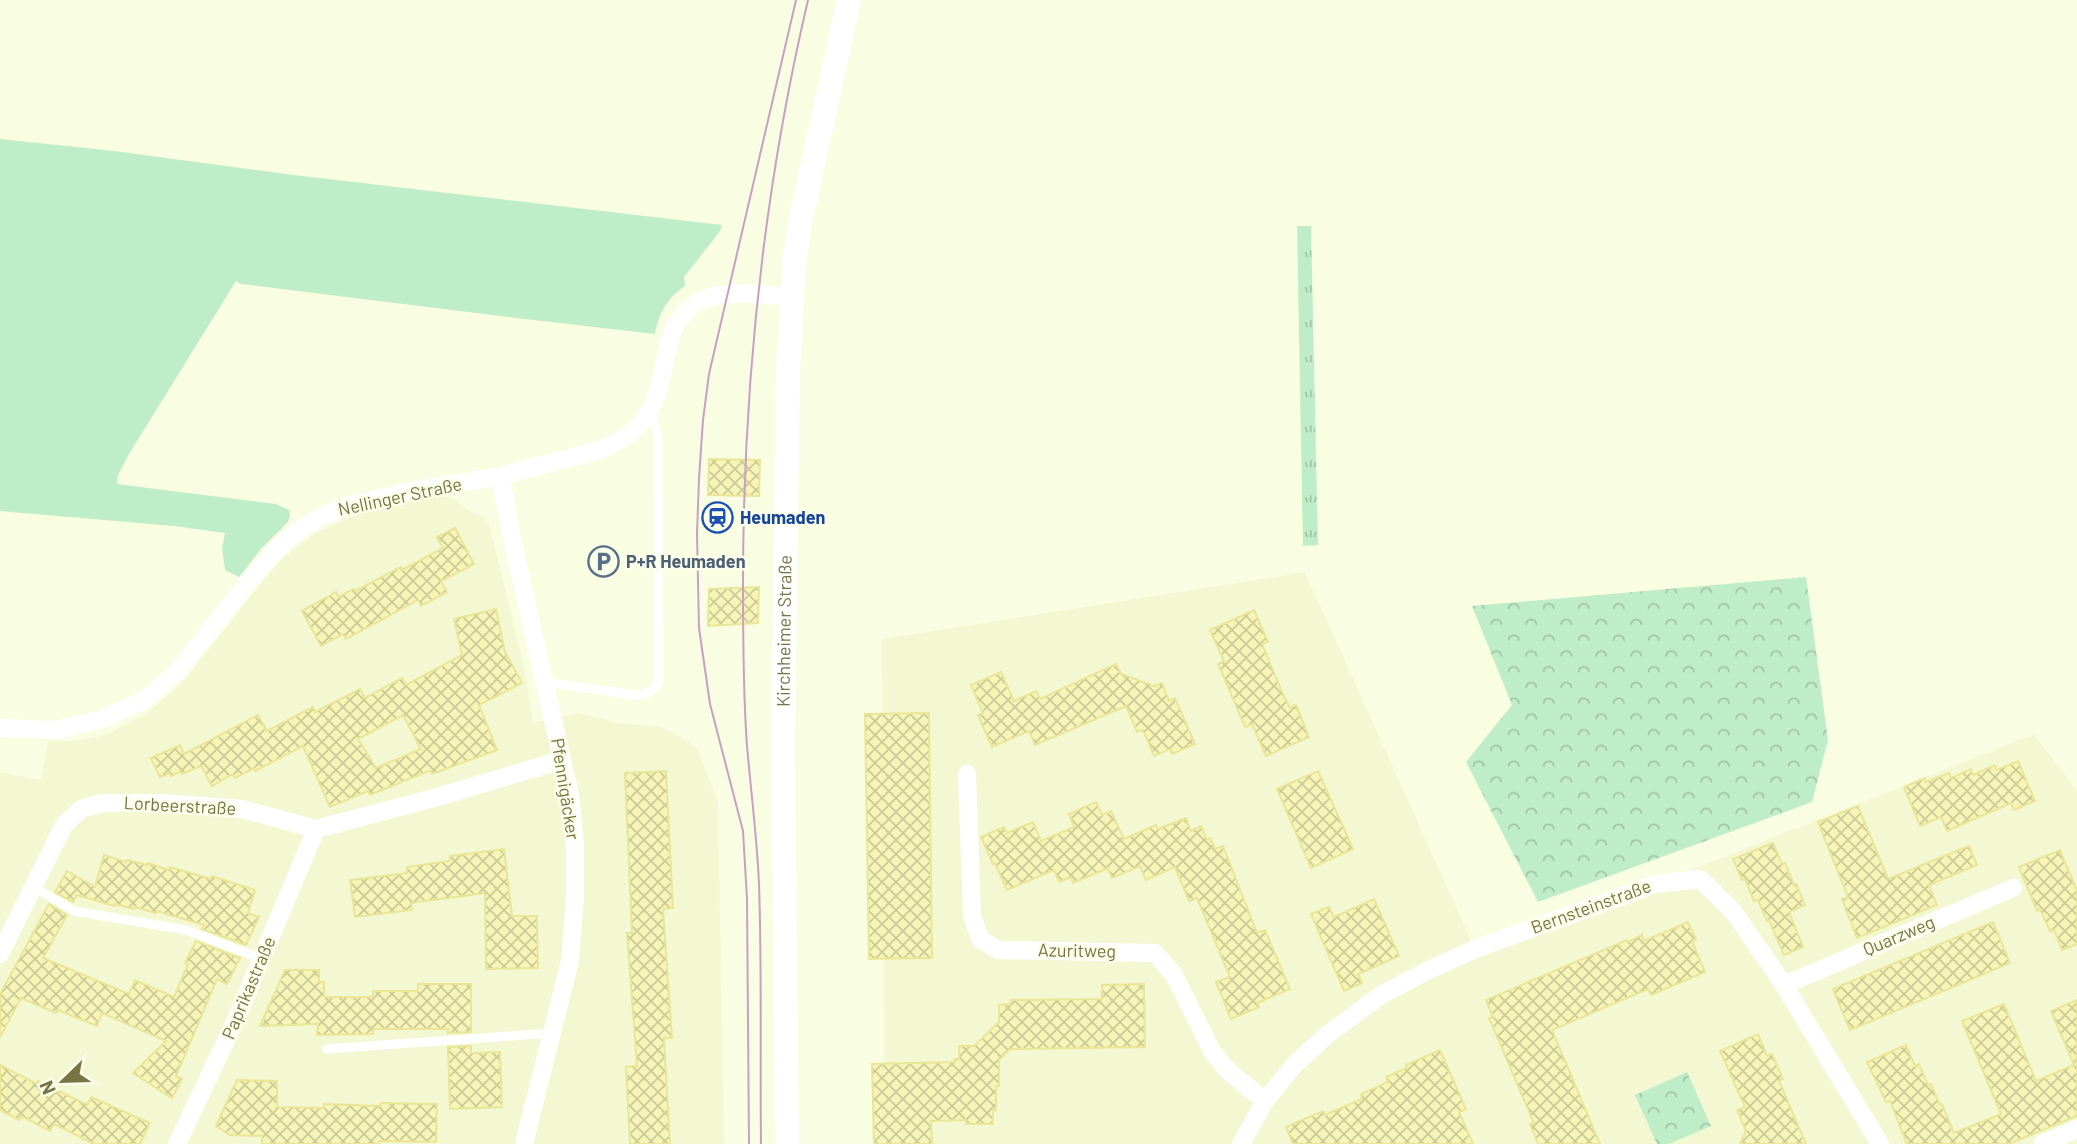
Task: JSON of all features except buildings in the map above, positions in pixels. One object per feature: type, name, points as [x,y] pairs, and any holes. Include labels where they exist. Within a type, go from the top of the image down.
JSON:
[{"type":"main road","name":"Kirchheimer Straße","points":[[787,1144],[783,746],[785,447],[792,297],[800,222],[849,0]]},
{"type":"street","name":"Nellinger Straße","points":[[0,728],[57,730],[102,719],[144,700],[182,666],[269,557],[313,520],[337,510],[392,495],[500,476],[607,447],[631,432],[649,411],[656,396],[673,332],[681,317],[691,307],[704,299],[727,294],[792,297]]},
{"type":"street","name":"Pfennigäcker","points":[[500,476],[574,825],[575,896],[570,961],[524,1144]]},
{"type":"street","name":"Lorbeerstraße","points":[[0,954],[64,825],[81,809],[102,803],[161,803],[242,809],[316,829],[562,760]]},
{"type":"street","name":"Azuritweg","points":[[967,774],[972,915],[981,939],[998,950],[1155,953],[1174,975],[1212,1051],[1226,1069],[1265,1101]]},
{"type":"street","name":"Paprikastraße","points":[[177,1144],[237,1017],[316,829]]},
{"type":"street","name":"Bernsteinstraße","points":[[1241,1144],[1265,1101],[1294,1065],[1327,1035],[1381,995],[1475,949],[1656,884],[1700,879],[1733,911],[1784,985],[1880,1144]]},
{"type":"street","name":"Quarzweg","points":[[1784,985],[2013,888]]},
{"type":"street","points":[[2042,1144],[2077,1129]]},
{"type":"lane","points":[[545,682],[634,695],[653,690],[659,681],[658,436],[649,411]]},
{"type":"lane","points":[[34,887],[74,911],[186,929],[262,959]]},
{"type":"lane","points":[[327,1049],[552,1033]]},
{"type":"shaded area","points":[[437,495],[456,500],[467,510],[485,517],[490,527],[525,670],[533,722],[579,713],[618,723],[659,727],[678,735],[699,752],[718,803],[724,1144],[0,1144],[0,772],[41,780],[48,742],[97,737],[146,714],[181,684],[284,557],[314,534],[365,512]]},
{"type":"shaded area","points":[[1305,572],[1475,949],[1656,884],[2034,734],[2077,791],[2077,1144],[885,1144],[882,639]]},
{"type":"green space","points":[[0,139],[722,225],[684,277],[685,286],[665,307],[655,334],[241,284],[236,281],[129,454],[118,475],[117,484],[276,504],[289,510],[288,522],[260,550],[239,577],[225,570],[222,549],[225,533],[0,511]]},
{"type":"green space","points":[[1297,226],[1311,226],[1318,545],[1303,546]]},
{"type":"green space","points":[[1806,577],[1828,740],[1812,802],[1538,902],[1466,762],[1512,705],[1472,606]]},
{"type":"green space","points":[[1687,1072],[1711,1126],[1669,1144],[1657,1144],[1635,1095]]},
{"type":"tram line","points":[[749,1144],[747,899],[743,831],[710,704],[699,628],[699,478],[709,374],[796,0]]},
{"type":"tram line","points":[[761,1144],[759,884],[745,706],[744,510],[752,363],[768,217],[792,72],[808,0]]},
{"type":"place","name":"Heumaden","points":[[717,518]]},
{"type":"place","name":"P+R Heumaden","points":[[603,562]]}]
